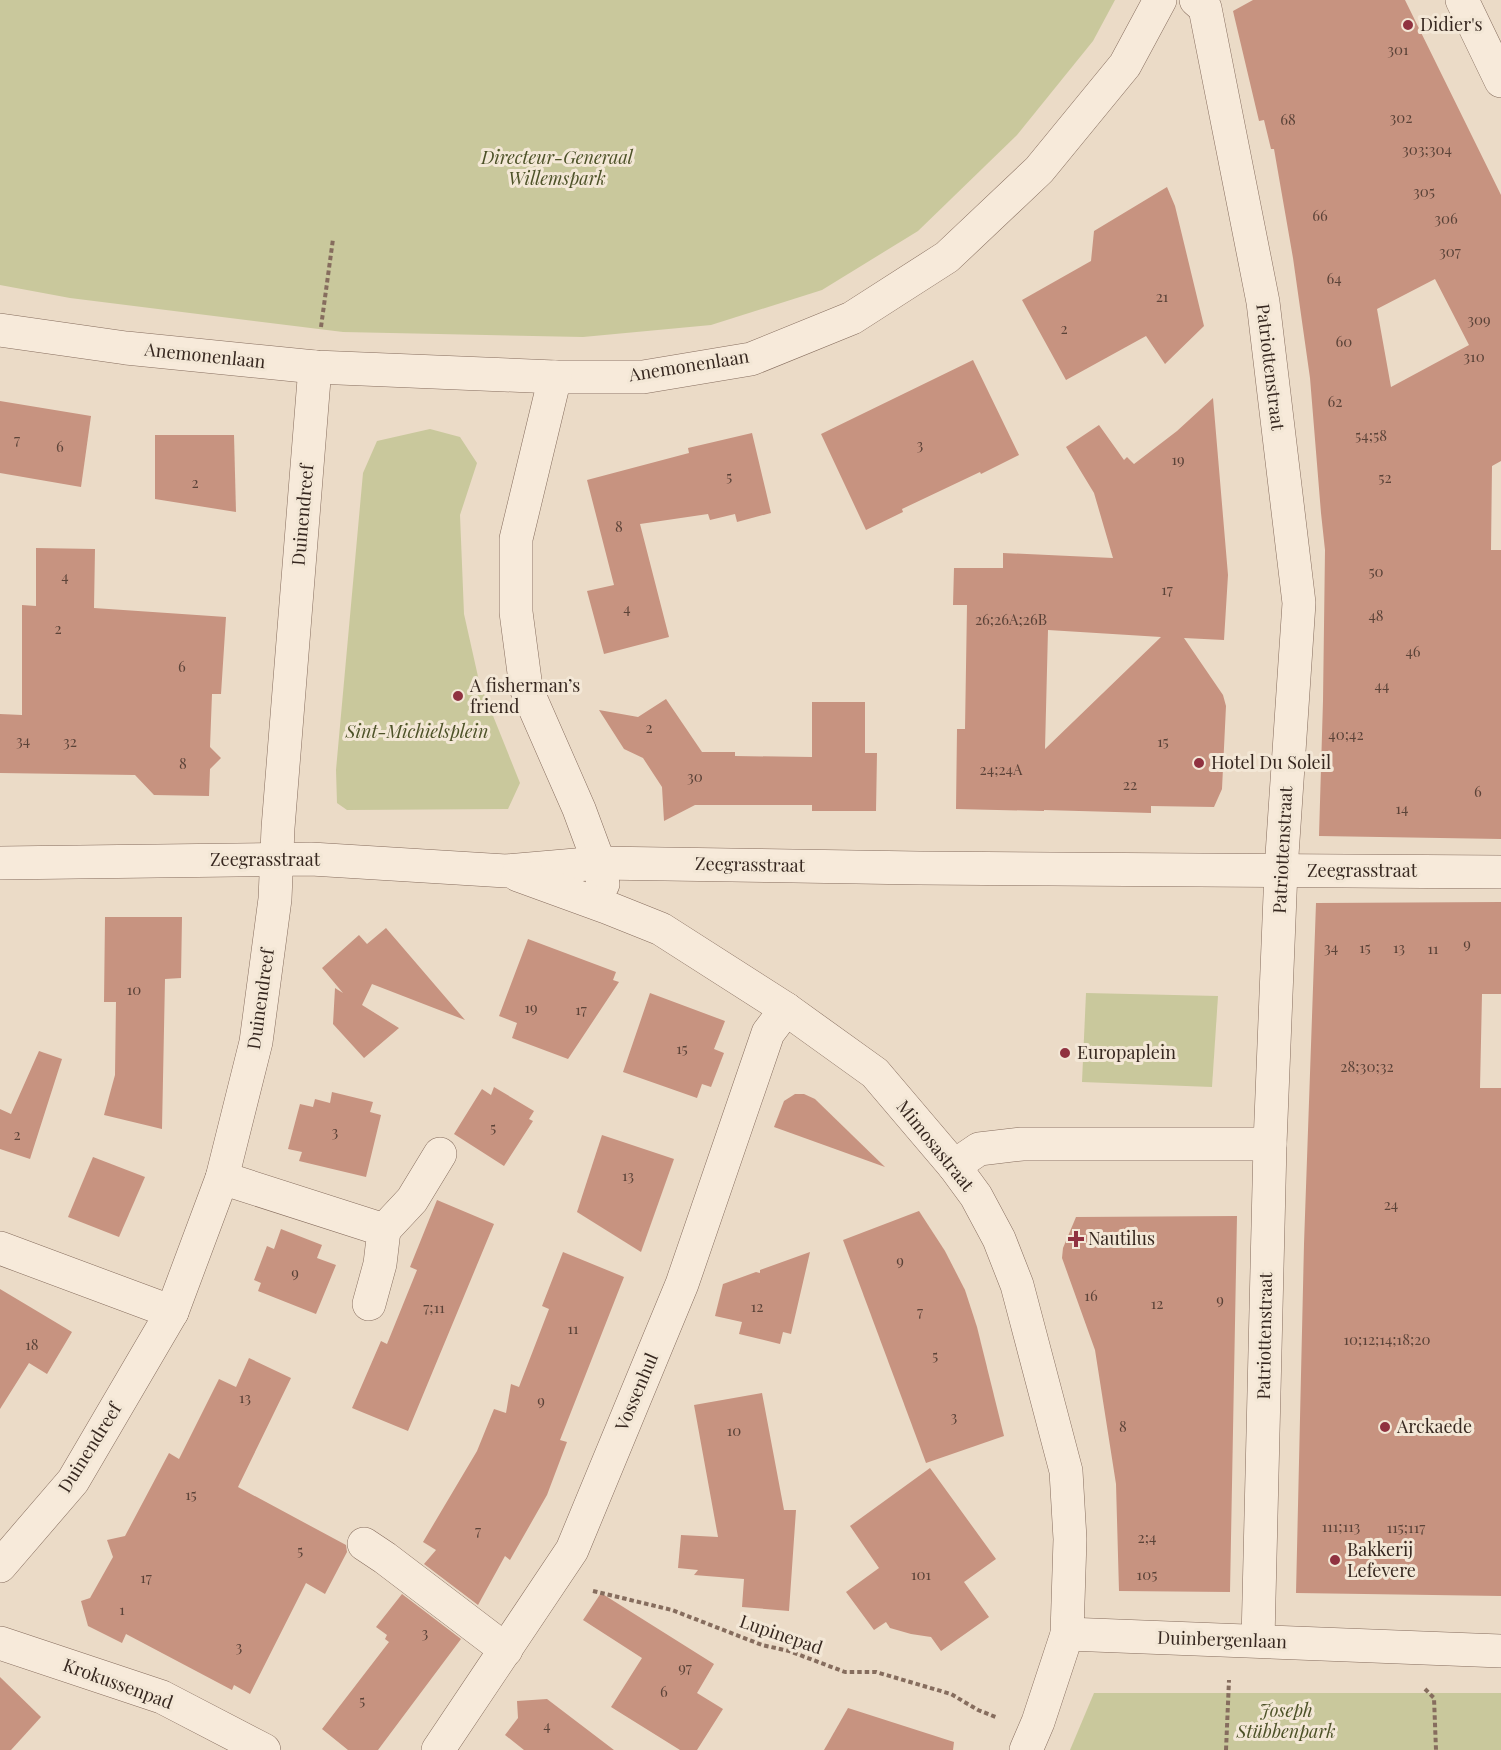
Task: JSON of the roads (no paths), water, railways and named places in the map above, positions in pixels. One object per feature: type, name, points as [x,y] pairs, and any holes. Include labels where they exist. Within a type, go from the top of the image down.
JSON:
[{"type":"street","name":"Anemonenlaan","points":[[0,330],[126,348],[315,367],[555,377],[643,376],[751,358],[852,318],[947,257],[1039,170],[1125,65],[1160,0]]},
{"type":"street","name":"Patriottenstraat","points":[[1196,0],[1204,8],[1263,302],[1299,603],[1281,870],[1270,1144],[1244,1640]]},
{"type":"street","points":[[1462,0],[1501,81]]},
{"type":"street","name":"Duinendreef","points":[[0,1566],[73,1481],[172,1312],[222,1179],[256,1042],[275,899],[276,860],[315,367]]},
{"type":"street","points":[[555,377],[516,539],[516,612],[526,688],[579,809],[599,863],[606,907]]},
{"type":"street","name":"Zeegrasstraat","points":[[0,863],[311,860],[506,871],[599,863],[919,868],[1501,872]]},
{"type":"street","name":"Mimosastraat","points":[[506,871],[661,929],[786,1009],[874,1073],[954,1166],[976,1196],[999,1239],[1017,1284],[1066,1471],[1070,1539],[1067,1634]]},
{"type":"street","name":"Vossenhul","points":[[438,1750],[572,1550],[682,1284],[768,1033],[786,1009]]},
{"type":"street","points":[[954,1166],[980,1149],[1022,1144],[1270,1144]]},
{"type":"street","points":[[369,1304],[380,1264],[384,1230],[412,1200],[441,1154]]},
{"type":"street","points":[[222,1179],[384,1230]]},
{"type":"street","points":[[0,1248],[172,1312]]},
{"type":"street","points":[[364,1544],[506,1650]]},
{"type":"street","points":[[1026,1750],[1038,1722],[1067,1634]]},
{"type":"street","name":"Duinbergenlaan","points":[[1067,1634],[1501,1651]]},
{"type":"street","name":"Krokussenpad","points":[[0,1642],[162,1697],[264,1750]]},
{"type":"place","name":"Didier's","points":[[1408,25]]},
{"type":"place","name":"A fisherman’s friend","points":[[458,696]]},
{"type":"place","name":"Hotel Du Soleil","points":[[1199,763]]},
{"type":"place","name":"Europaplein","points":[[1065,1053]]},
{"type":"place","name":"Nautilus","points":[[1076,1239]]},
{"type":"place","name":"Arckaede","points":[[1385,1427]]},
{"type":"place","name":"Bakkerij Lefevere","points":[[1335,1560]]},
{"type":"park label","name":"Directeur-Generaal Willemspark","points":[[557,168]]},
{"type":"park label","name":"Sint-Michielsplein","points":[[417,732]]},
{"type":"park label","name":"Joseph Stübbenpark","points":[[1286,1721]]}]
